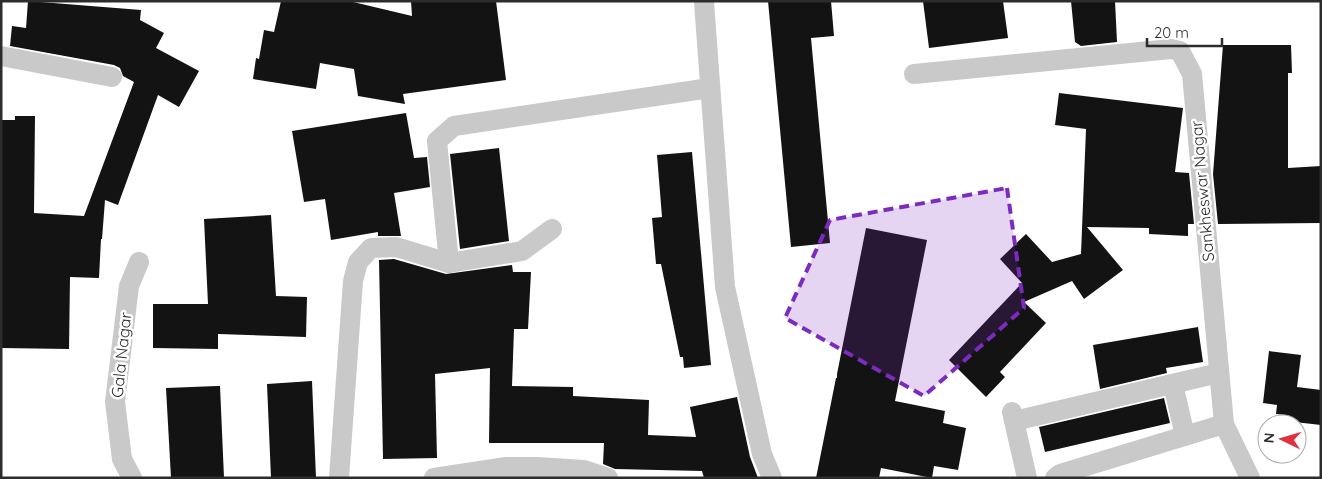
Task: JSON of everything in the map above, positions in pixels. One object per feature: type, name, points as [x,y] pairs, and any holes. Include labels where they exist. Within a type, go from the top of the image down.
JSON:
[{"type":"street","points":[[704,2],[725,287],[762,454],[772,478]]},
{"type":"street","name":"Sankheswar Nagar","points":[[914,74],[1171,49],[1180,51],[1192,74],[1224,424]]},
{"type":"street","points":[[1,56],[112,77]]},
{"type":"street","points":[[449,263],[437,141],[454,126],[710,88]]},
{"type":"street","points":[[338,478],[353,281],[358,262],[371,248],[396,248],[449,263],[522,251],[552,229]]},
{"type":"street","name":"Gala Nagar","points":[[132,478],[122,459],[115,402],[129,286],[139,262]]},
{"type":"street","points":[[1027,478],[1013,417],[1219,373]]},
{"type":"street","points":[[1174,384],[1186,436]]},
{"type":"street","points":[[1055,478],[1060,474],[1224,424],[1250,478]]},
{"type":"street","points":[[434,478],[506,467],[537,466],[584,470],[608,478]]},
{"type":"highlighted area","points":[[1007,188],[1024,308],[924,396],[785,318],[830,220]]},
{"type":"building","points":[[28,1],[141,10],[140,20],[164,33],[156,48],[199,71],[179,107],[158,95],[118,205],[105,200],[99,278],[70,277],[69,349],[1,348],[1,120],[15,120],[15,116],[35,116],[34,213],[84,216],[134,82],[123,76],[120,68],[114,65],[10,46],[12,26],[26,28]]},
{"type":"building","points":[[281,1],[349,1],[412,16],[411,1],[496,1],[506,80],[403,94],[405,104],[358,96],[354,69],[320,63],[316,89],[253,79],[256,58],[259,59],[264,30],[274,32]]},
{"type":"building","points":[[768,1],[831,1],[834,36],[811,38],[830,243],[791,247]]},
{"type":"building","points":[[923,1],[1003,1],[1008,38],[929,48]]},
{"type":"building","points":[[1071,1],[1115,1],[1117,42],[1081,46],[1075,42]]},
{"type":"building","points":[[1223,45],[1291,45],[1292,73],[1288,73],[1288,168],[1321,166],[1321,223],[1218,224],[1213,174]]},
{"type":"building","points":[[1059,93],[1183,108],[1175,172],[1189,173],[1194,224],[1188,224],[1188,236],[1149,234],[1149,228],[1087,227],[1123,270],[1084,299],[1072,281],[1024,302],[1046,323],[1000,372],[1005,377],[986,397],[949,360],[1022,283],[1000,259],[1026,234],[1052,262],[1081,254],[1086,129],[1055,125]]},
{"type":"building","points":[[406,113],[414,158],[427,157],[430,187],[394,193],[401,236],[378,236],[378,232],[331,240],[325,199],[304,202],[292,131]]},
{"type":"building","points":[[499,148],[509,241],[460,249],[450,154]]},
{"type":"building","points":[[692,152],[711,365],[684,368],[683,357],[680,357],[661,264],[656,264],[652,218],[662,217],[657,155]]},
{"type":"building","points":[[271,215],[276,296],[307,297],[306,337],[218,334],[218,349],[153,348],[153,304],[208,304],[204,219]]},
{"type":"building","points":[[866,228],[927,240],[895,401],[945,411],[943,423],[966,428],[958,470],[934,466],[932,478],[881,468],[879,478],[816,478]]},
{"type":"building","points":[[394,259],[446,274],[512,265],[513,272],[531,272],[528,329],[514,329],[512,386],[573,387],[573,396],[649,400],[648,435],[696,437],[690,407],[737,397],[750,457],[758,478],[704,478],[702,471],[615,469],[603,464],[604,443],[489,443],[490,368],[435,374],[437,458],[383,459],[379,260]]},
{"type":"building","points":[[1198,327],[1203,362],[1166,368],[1167,373],[1100,389],[1093,345]]},
{"type":"building","points":[[1269,351],[1301,355],[1297,387],[1321,390],[1321,425],[1307,423],[1307,414],[1276,414],[1277,405],[1263,403]]},
{"type":"building","points":[[312,381],[316,478],[271,478],[267,384]]},
{"type":"building","points":[[220,386],[224,478],[171,478],[166,388]]},
{"type":"building","points":[[1164,398],[1170,423],[1045,452],[1039,427]]}]
